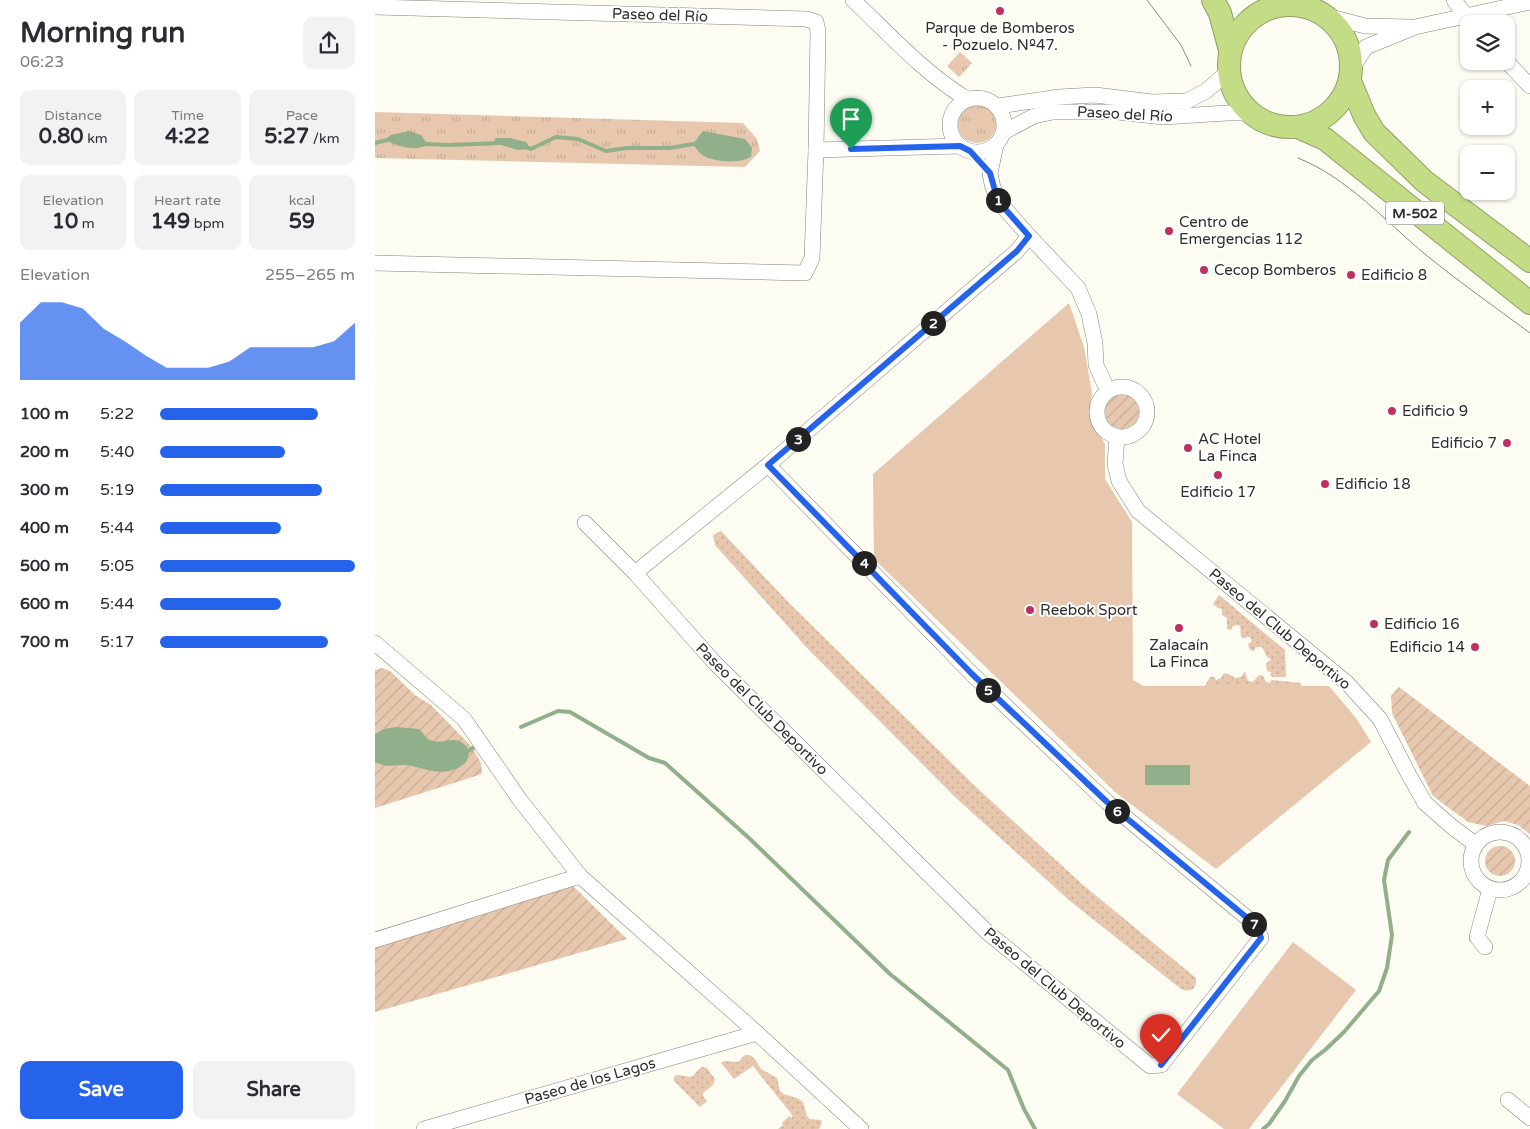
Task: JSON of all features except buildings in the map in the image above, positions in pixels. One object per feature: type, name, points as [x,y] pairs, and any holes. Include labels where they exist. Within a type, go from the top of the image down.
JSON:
[{"type":"highway","name":"M-502","points":[[1213,0],[1221,13],[1232,88],[1239,101],[1250,113],[1264,122],[1298,127],[1315,122],[1331,112],[1342,98],[1350,76]]},
{"type":"highway","name":"M-502","points":[[1229,61],[1237,32],[1250,18],[1267,8],[1281,2],[1307,7],[1327,16],[1341,31],[1349,50],[1350,76],[1364,116],[1374,132],[1424,180],[1530,262]]},
{"type":"highway","name":"M-502","points":[[1298,127],[1325,139],[1530,304]]},
{"type":"street","points":[[853,0],[948,88],[967,99]]},
{"type":"street","points":[[1454,0],[1465,15]]},
{"type":"street","points":[[1486,15],[1530,2]]},
{"type":"street","name":"Paseo del Río","points":[[375,7],[807,18],[816,22],[818,30],[812,258],[805,273],[375,263]]},
{"type":"street","points":[[1327,16],[1365,26],[1415,27],[1460,21]]},
{"type":"street","points":[[1350,76],[1366,47],[1415,27]]},
{"type":"street","name":"Paseo del Río","points":[[998,106],[1059,97],[1095,95],[1152,102],[1187,101],[1207,92],[1229,61]]},
{"type":"street","points":[[1515,70],[1530,86]]},
{"type":"street","points":[[930,72],[944,94],[955,142],[990,173]]},
{"type":"street","points":[[816,150],[965,149],[979,152],[988,150],[1001,139],[1005,123],[1003,114],[998,106],[984,98],[975,97],[967,99],[953,111],[950,125],[936,141],[914,149]]},
{"type":"street","name":"Paseo del Río","points":[[1004,132],[1035,116],[1053,112],[1118,112],[1163,117],[1227,112],[1250,113]]},
{"type":"street","points":[[996,145],[990,173],[998,201],[1024,242],[1078,288],[1089,314],[1095,343],[1096,365],[1108,391]]},
{"type":"street","points":[[635,574],[768,465],[1024,242]]},
{"type":"street","points":[[1115,387],[1131,388],[1142,396],[1148,415],[1140,430],[1133,435],[1117,436],[1102,428],[1097,412],[1098,404],[1102,396],[1108,391],[1115,387]]},
{"type":"street","name":"Paseo del Club Deportivo","points":[[1117,436],[1115,464],[1119,481],[1138,511],[1347,683],[1380,720],[1425,803],[1475,844]]},
{"type":"street","name":"Paseo del Club Deportivo","points":[[585,523],[635,574],[714,662],[987,932],[1150,1066],[1161,1065],[1261,938],[1257,926],[1107,802],[972,674],[768,465]]},
{"type":"street","points":[[375,644],[464,719],[520,800],[580,876],[757,1033],[861,1129]]},
{"type":"street","points":[[1498,831],[1515,836],[1527,849],[1528,873],[1522,880],[1507,889],[1490,888],[1482,884],[1471,870],[1471,852],[1481,838],[1498,831]]},
{"type":"street","points":[[375,940],[580,876]]},
{"type":"street","points":[[1485,948],[1477,937],[1490,888]]},
{"type":"street","name":"Paseo de los Lagos","points":[[424,1129],[757,1033]]},
{"type":"street","points":[[1508,1100],[1530,1118]]},
{"type":"green space","points":[[960,52],[972,63],[959,77],[947,66]]},
{"type":"green space","points":[[977,105],[990,111],[996,124],[990,137],[977,143],[964,137],[958,124],[964,111]]},
{"type":"green space","points":[[375,112],[743,123],[757,139],[760,151],[745,167],[375,158]]},
{"type":"green space","name":"Reebok Sport","points":[[1069,303],[1084,347],[1092,393],[1090,416],[1105,444],[1105,479],[1132,522],[1133,680],[1144,686],[1329,686],[1356,718],[1371,742],[1216,869],[1115,792],[874,559],[873,474]]},
{"type":"green space","points":[[1122,395],[1134,400],[1139,412],[1134,424],[1122,429],[1110,424],[1105,412],[1110,400]]},
{"type":"green space","points":[[721,531],[789,603],[976,787],[1082,884],[1196,978],[1193,989],[1188,991],[1181,989],[1070,901],[955,797],[807,648],[715,545],[713,535]]},
{"type":"green space","points":[[1219,595],[1285,650],[1286,677],[1272,677],[1270,675],[1271,672],[1267,671],[1266,664],[1271,659],[1267,657],[1262,647],[1256,647],[1254,651],[1250,650],[1248,644],[1252,641],[1249,637],[1243,638],[1241,636],[1240,626],[1233,626],[1231,630],[1227,629],[1227,618],[1222,615],[1222,609],[1213,604]]},
{"type":"green space","points":[[382,668],[390,671],[415,695],[431,705],[472,747],[481,763],[482,774],[375,808],[375,670]]},
{"type":"green space","points":[[1245,671],[1248,681],[1253,682],[1259,675],[1263,676],[1266,682],[1269,683],[1272,680],[1301,683],[1301,686],[1205,686],[1210,677],[1214,677],[1216,680],[1221,678],[1224,673],[1235,678],[1241,677]]},
{"type":"green space","points":[[1399,687],[1530,786],[1530,834],[1518,825],[1504,821],[1486,826],[1468,822],[1433,796],[1392,713],[1391,696]]},
{"type":"green space","points":[[1500,846],[1511,850],[1515,861],[1511,872],[1500,876],[1489,872],[1485,861],[1489,850]]},
{"type":"green space","points":[[571,884],[627,939],[375,1012],[375,944]]},
{"type":"green space","points":[[1293,942],[1356,990],[1249,1129],[1224,1129],[1177,1094]]},
{"type":"green space","points":[[745,1055],[750,1055],[761,1069],[777,1078],[780,1091],[803,1102],[807,1116],[810,1119],[821,1120],[822,1123],[819,1129],[778,1129],[789,1116],[791,1118],[793,1116],[753,1066],[734,1079],[721,1063],[724,1061],[738,1062]]},
{"type":"green space","points":[[703,1067],[707,1068],[715,1079],[713,1085],[703,1093],[707,1101],[700,1107],[674,1081],[674,1077],[677,1075],[692,1077]]},
{"type":"shaded area","points":[[409,131],[421,135],[428,145],[411,148],[384,140],[391,135]]},
{"type":"shaded area","points":[[703,131],[745,139],[752,148],[751,157],[740,161],[727,161],[715,160],[704,156],[693,144]]},
{"type":"shaded area","points":[[495,138],[510,138],[526,142],[531,149],[518,150],[494,143]]},
{"type":"shaded area","points":[[396,727],[419,729],[427,738],[437,742],[454,740],[462,742],[468,750],[467,761],[458,768],[442,772],[401,765],[386,766],[375,762],[375,734],[384,729]]},
{"type":"shaded area","points":[[1145,765],[1190,765],[1190,785],[1145,785]]},
{"type":"waterway","points":[[528,148],[531,149],[556,137],[578,139],[606,151],[627,148],[670,148],[693,144]]},
{"type":"waterway","points":[[375,143],[387,140]]},
{"type":"waterway","points":[[424,144],[499,143]]},
{"type":"waterway","points":[[521,727],[558,711],[570,712],[649,758],[665,763],[749,838],[890,974],[1008,1070],[1024,1109],[1035,1129]]},
{"type":"waterway","points":[[468,751],[473,748]]},
{"type":"waterway","points":[[1263,1129],[1269,1124],[1299,1076],[1312,1060],[1344,1032],[1379,991],[1387,968],[1392,935],[1384,880],[1388,860],[1409,832]]},
{"type":"tram line","points":[[1147,0],[1181,45],[1191,66]]},
{"type":"tram line","points":[[1298,158],[1333,177],[1350,189],[1439,265],[1530,333]]},
{"type":"place","name":"Parque de Bomberos - Pozuelo. Nº47.","points":[[1000,11]]},
{"type":"place","name":"Centro de Emergencias 112","points":[[1169,231]]},
{"type":"place","name":"Cecop Bomberos","points":[[1204,270]]},
{"type":"place","name":"Edificio 8","points":[[1351,275]]},
{"type":"place","name":"Edificio 9","points":[[1392,411]]},
{"type":"place","name":"Edificio 7","points":[[1507,443]]},
{"type":"place","name":"AC Hotel La Finca","points":[[1188,448]]},
{"type":"place","name":"Edificio 17","points":[[1218,475]]},
{"type":"place","name":"Edificio 18","points":[[1325,484]]},
{"type":"place","name":"Reebok Sport","points":[[1030,610]]},
{"type":"place","name":"Edificio 16","points":[[1374,624]]},
{"type":"place","name":"Zalacaín La Finca","points":[[1179,628]]},
{"type":"place","name":"Edificio 14","points":[[1475,647]]},
{"type":"route","points":[[851,149],[914,149],[960,146],[970,151],[990,173],[998,201],[1029,236],[1017,251],[768,465],[972,674],[1107,802],[1257,926],[1261,938],[1161,1065]]}]
